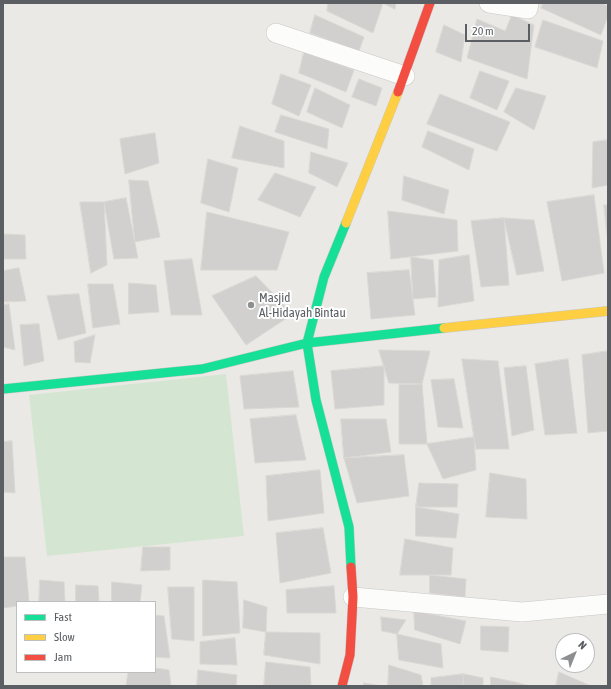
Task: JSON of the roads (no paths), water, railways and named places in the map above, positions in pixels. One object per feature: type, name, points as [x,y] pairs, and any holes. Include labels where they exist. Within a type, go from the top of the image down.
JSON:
[{"type":"street","points":[[342,686],[350,655],[353,597],[349,527],[316,400],[307,343],[324,277],[405,76],[430,3]]},
{"type":"street","points":[[489,3],[528,9],[530,3]]},
{"type":"street","points":[[276,33],[405,76]]},
{"type":"street","points":[[3,389],[202,369],[307,343],[608,311]]},
{"type":"street","points":[[353,597],[522,612],[608,604]]},
{"type":"place","name":"Masjid Al-Hidayah Bintau","points":[[251,305]]}]
